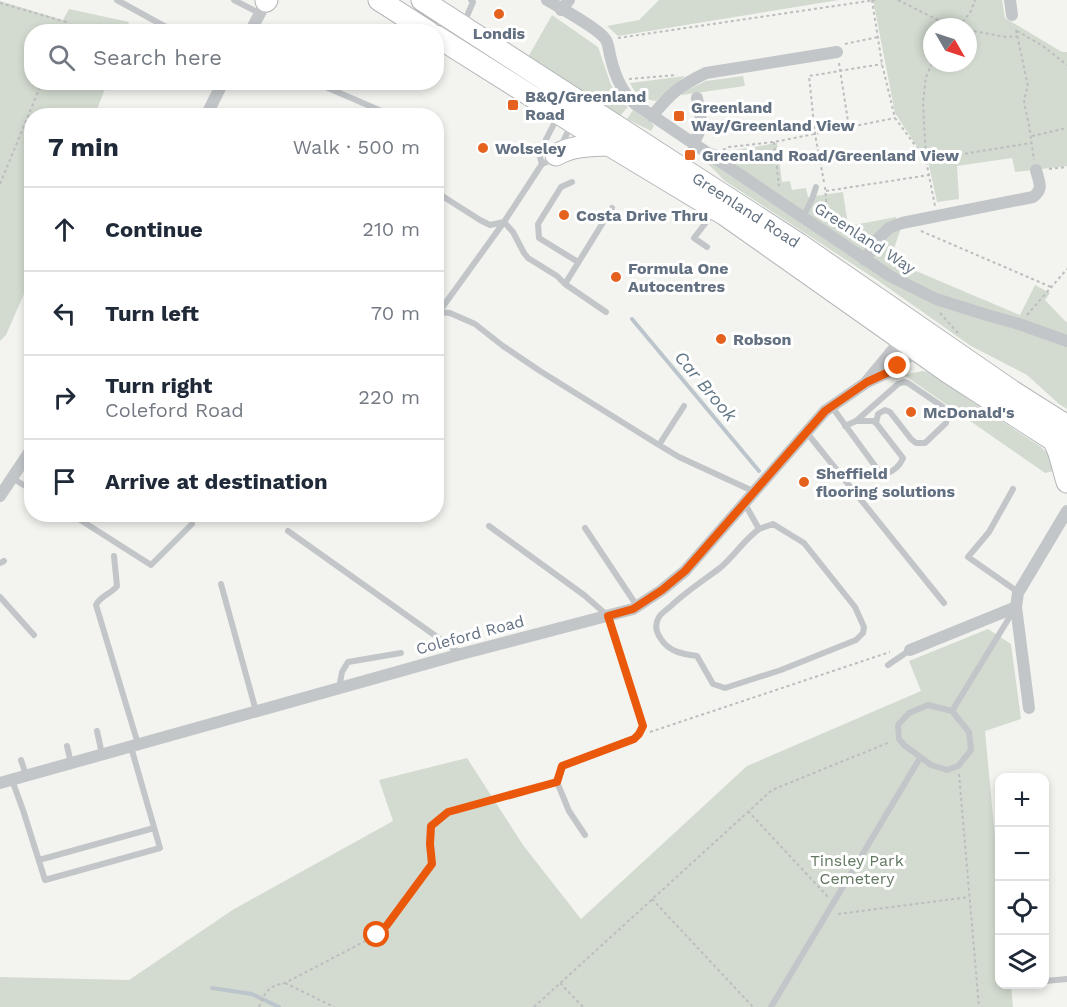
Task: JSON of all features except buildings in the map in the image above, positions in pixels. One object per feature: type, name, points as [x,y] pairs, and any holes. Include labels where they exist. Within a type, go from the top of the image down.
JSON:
[{"type":"highway","points":[[379,0],[416,24]]},
{"type":"highway","name":"Greenland Road","points":[[422,0],[798,244],[920,327],[1022,397],[1063,439]]},
{"type":"highway","name":"Greenland Road","points":[[444,41],[716,209],[992,402],[1063,439]]},
{"type":"highway","points":[[566,117],[576,107],[576,99]]},
{"type":"highway","points":[[549,159],[567,149],[609,145]]},
{"type":"highway","points":[[908,345],[920,327]]},
{"type":"highway","points":[[1063,439],[1059,453],[1067,482]]},
{"type":"street","points":[[547,0],[565,5],[606,40]]},
{"type":"street","points":[[1010,0],[1012,15]]},
{"type":"street","points":[[254,24],[265,4]]},
{"type":"street","name":"Greenland Way","points":[[606,40],[617,79],[626,96],[635,104],[865,260],[890,276],[936,299],[1067,341]]},
{"type":"street","points":[[652,116],[675,90],[706,73],[837,52]]},
{"type":"street","points":[[210,108],[219,90]]},
{"type":"street","points":[[693,144],[700,132],[701,123],[698,98]]},
{"type":"street","points":[[865,260],[876,241],[889,228],[902,223],[1032,197],[1038,193],[1040,187],[1036,170]]},
{"type":"street","name":"Coleford Road","points":[[6,781],[461,654],[633,609],[685,571],[825,411],[867,382],[908,345]]},
{"type":"street","points":[[0,496],[24,460]]},
{"type":"street","points":[[1029,708],[1016,607],[1018,593],[1067,511]]},
{"type":"street","points":[[910,650],[1016,607]]},
{"type":"lane","points":[[117,0],[160,24]]},
{"type":"lane","points":[[234,0],[265,4]]},
{"type":"lane","points":[[463,26],[473,2],[471,0]]},
{"type":"lane","points":[[333,90],[374,108]]},
{"type":"lane","points":[[444,306],[549,159],[566,117]]},
{"type":"lane","points":[[549,159],[539,153],[566,117]]},
{"type":"lane","points":[[572,182],[561,187],[538,224],[539,238],[578,262]]},
{"type":"lane","points":[[803,218],[816,187]]},
{"type":"lane","points":[[444,197],[490,225],[504,222]]},
{"type":"lane","points":[[565,284],[612,208]]},
{"type":"lane","points":[[707,247],[694,238],[716,209]]},
{"type":"lane","points":[[504,222],[513,232],[528,258],[606,312]]},
{"type":"lane","points":[[444,314],[450,313],[475,324],[540,371],[659,445],[755,492]]},
{"type":"lane","points":[[845,426],[856,421],[898,384],[904,382],[943,407],[947,413],[946,423],[925,443],[916,443],[890,412],[885,410],[878,414],[877,425]]},
{"type":"lane","points":[[659,445],[684,406]]},
{"type":"lane","points":[[831,406],[878,470],[882,474],[888,474],[901,463],[903,458],[877,425],[873,422],[856,421]]},
{"type":"lane","points":[[807,432],[944,603]]},
{"type":"lane","points":[[12,478],[24,486]]},
{"type":"lane","points":[[1013,489],[989,532],[968,557],[1018,593]]},
{"type":"lane","points":[[745,504],[759,529]]},
{"type":"lane","points":[[83,522],[151,565],[192,524]]},
{"type":"lane","points":[[774,524],[804,543],[855,607],[864,627],[863,633],[856,640],[781,670],[725,688],[713,684],[697,656],[675,652],[663,642],[656,625],[659,616],[734,555],[749,536],[759,529],[774,524]]},
{"type":"lane","points":[[489,526],[584,595],[608,616],[643,726],[634,739],[562,766],[557,782],[569,811],[585,835]]},
{"type":"lane","points":[[585,528],[637,606]]},
{"type":"lane","points":[[288,531],[461,654]]},
{"type":"lane","points":[[6,781],[23,810],[45,880],[160,848],[96,605],[98,600],[110,594],[117,585],[114,556]]},
{"type":"lane","points":[[221,584],[256,711]]},
{"type":"lane","points":[[0,597],[34,635]]},
{"type":"lane","points":[[952,711],[1016,607]]},
{"type":"lane","points":[[888,665],[910,650]]},
{"type":"lane","points":[[339,688],[342,672],[348,662],[401,653]]},
{"type":"lane","points":[[928,705],[952,711],[969,732],[971,750],[958,766],[947,770],[931,765],[899,739],[898,725],[909,713],[928,705]]},
{"type":"lane","points":[[97,731],[102,754]]},
{"type":"lane","points":[[66,746],[71,763]]},
{"type":"lane","points":[[771,1007],[920,758]]},
{"type":"lane","points":[[21,760],[26,776]]},
{"type":"lane","points":[[39,860],[154,828]]},
{"type":"lane","points":[[1049,981],[1067,979]]},
{"type":"path","points":[[606,40],[873,0],[882,64],[895,118],[926,160]]},
{"type":"path","points":[[898,0],[934,18]]},
{"type":"path","points":[[965,18],[975,0]]},
{"type":"path","points":[[0,3],[66,22],[65,24]]},
{"type":"path","points":[[1012,15],[1028,86],[1024,100],[1036,170]]},
{"type":"path","points":[[1016,30],[1043,46],[1067,65]]},
{"type":"path","points":[[977,32],[1006,37],[1017,36]]},
{"type":"path","points":[[849,128],[836,46],[878,37]]},
{"type":"path","points":[[829,235],[826,191],[815,134],[809,76],[882,64]]},
{"type":"path","points":[[928,72],[923,102],[926,160],[937,216]]},
{"type":"path","points":[[617,79],[706,73]]},
{"type":"path","points":[[31,108],[39,90]]},
{"type":"path","points":[[710,156],[729,147],[815,134],[895,118]]},
{"type":"path","points":[[0,184],[24,126]]},
{"type":"path","points":[[1031,136],[1067,128]]},
{"type":"path","points":[[774,141],[781,203]]},
{"type":"path","points":[[926,160],[1031,143]]},
{"type":"path","points":[[826,191],[929,175]]},
{"type":"path","points":[[902,223],[1051,287]]},
{"type":"path","points":[[1019,324],[1067,269]]},
{"type":"path","points":[[936,299],[932,305],[961,336],[953,350]]},
{"type":"path","points":[[639,734],[648,733],[906,646],[910,650]]},
{"type":"path","points":[[534,1007],[772,790],[899,739]]},
{"type":"path","points":[[958,766],[979,1007]]},
{"type":"path","points":[[259,1006],[264,993],[274,985],[285,982],[377,935],[387,925],[432,864],[431,826],[448,812],[557,782]]},
{"type":"path","points":[[748,811],[834,903]]},
{"type":"path","points":[[826,916],[969,897]]},
{"type":"path","points":[[652,899],[753,1007]]},
{"type":"path","points":[[285,982],[334,1007]]},
{"type":"path","points":[[560,983],[583,1007]]},
{"type":"green space","points":[[659,0],[839,0],[618,36],[607,26],[639,20]]},
{"type":"green space","points":[[873,0],[1002,0],[1005,18],[1062,52],[1067,52],[1067,166],[1015,172],[1012,158],[957,166],[959,199],[937,202],[929,165],[895,113]]},
{"type":"green space","points":[[0,1],[63,20],[69,9],[129,22],[128,24],[24,24],[24,90],[104,90],[98,108],[24,108],[24,294],[6,335],[0,341]]},
{"type":"green space","points":[[552,15],[598,47],[611,85],[628,107],[619,117],[528,57]]},
{"type":"green space","points":[[685,76],[656,101],[640,96],[630,83]]},
{"type":"green space","points":[[743,76],[745,86],[682,95],[681,93],[706,81]]},
{"type":"green space","points":[[633,110],[652,123],[654,126],[651,131],[627,119]]},
{"type":"green space","points":[[777,143],[782,182],[790,181],[792,190],[806,188],[808,197],[843,192],[848,226],[896,217],[900,231],[890,260],[1020,315],[1035,285],[1050,293],[1045,300],[1067,322],[1067,409],[1027,375],[971,346],[880,282],[725,181],[700,156],[709,147],[724,152]]},
{"type":"green space","points":[[927,372],[1041,447],[1048,454],[1054,471],[1045,473],[904,375]]},
{"type":"green space","name":"Tinsley Park Cemetery","points":[[988,629],[1011,644],[1021,719],[985,731],[995,837],[995,989],[1011,989],[1013,1007],[0,1007],[0,977],[129,980],[234,909],[393,821],[379,780],[467,758],[523,845],[581,919],[747,766],[921,691],[909,661]]},
{"type":"waterway","name":"Car Brook","points":[[632,319],[759,471]]},
{"type":"waterway","points":[[212,988],[252,994],[279,1007]]},
{"type":"place","name":"Londis","points":[[499,14]]},
{"type":"place","name":"B&Q/Greenland Road","points":[[513,105]]},
{"type":"place","name":"Greenland Way/Greenland View","points":[[679,116]]},
{"type":"place","name":"Wolseley","points":[[483,148]]},
{"type":"place","name":"Greenland Road/Greenland View","points":[[690,155]]},
{"type":"place","name":"Costa Drive Thru","points":[[564,215]]},
{"type":"place","name":"Formula One Autocentres","points":[[616,277]]},
{"type":"place","name":"Robson","points":[[721,339]]},
{"type":"place","name":"McDonald's","points":[[911,412]]},
{"type":"place","name":"Sheffield flooring solutions","points":[[804,482]]},
{"type":"route","points":[[377,935],[432,864],[431,826],[448,812],[557,782],[562,766],[634,739],[639,734],[643,726],[608,616],[633,609],[685,571],[825,411],[867,382],[898,366]]}]
